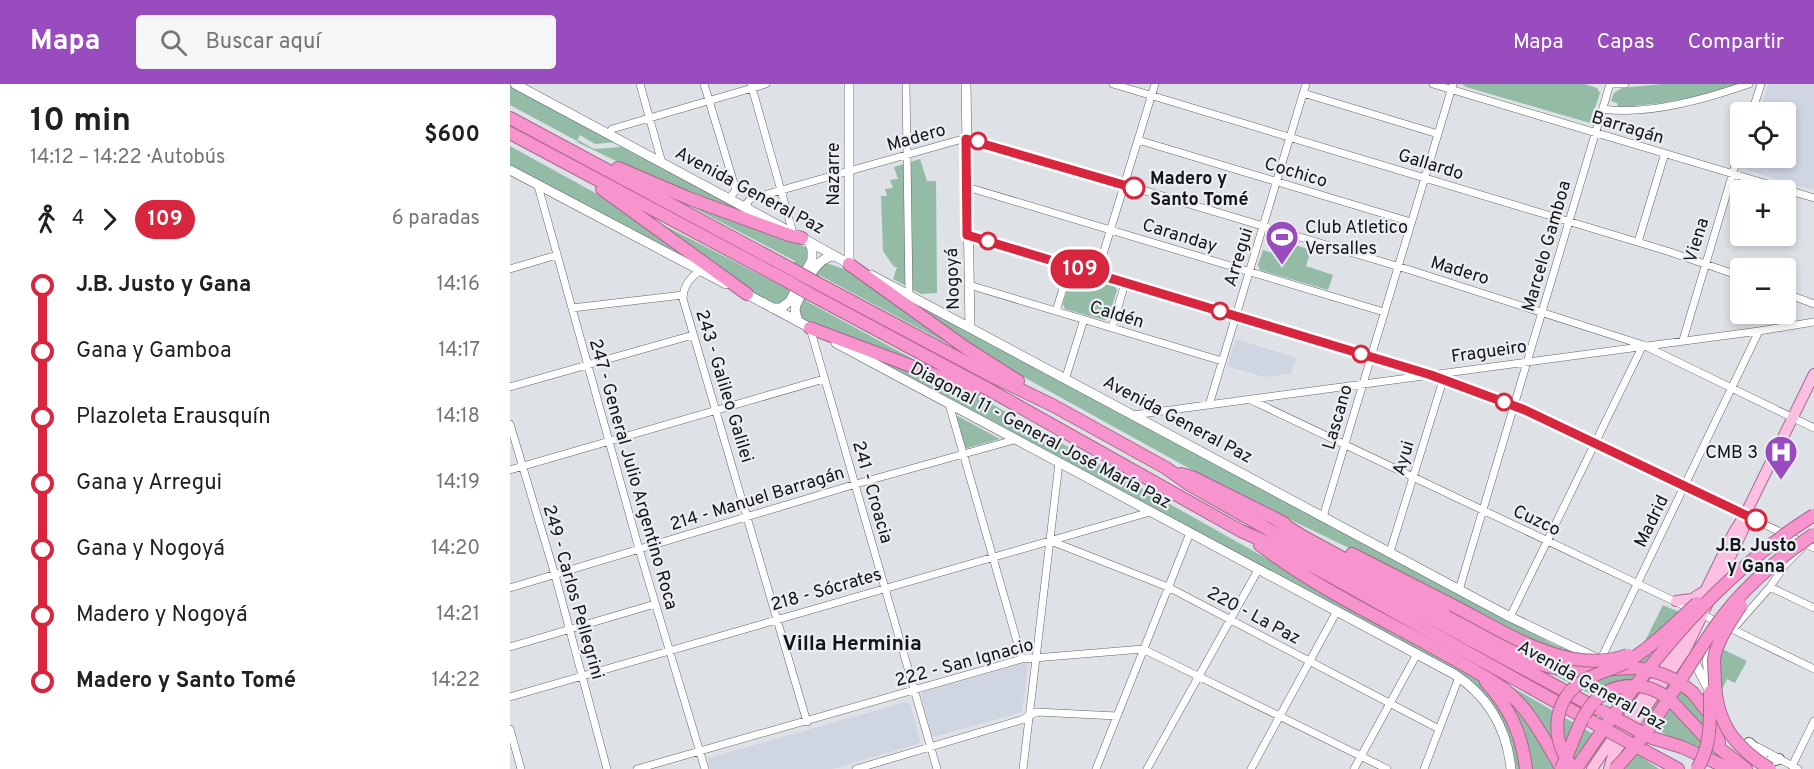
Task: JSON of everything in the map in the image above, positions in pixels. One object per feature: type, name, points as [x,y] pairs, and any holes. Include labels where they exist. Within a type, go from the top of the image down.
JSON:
[{"type":"highway","name":"Avenida General Paz","points":[[510,118],[560,144],[792,277]]},
{"type":"highway","name":"Avenida General Paz","points":[[510,133],[813,288],[1054,406],[1166,468],[1190,485],[1280,536],[1607,715],[1678,769]]},
{"type":"highway","points":[[560,144],[688,198],[801,238]]},
{"type":"highway","points":[[551,155],[604,190],[747,294]]},
{"type":"highway","points":[[849,264],[966,348],[1054,406]]},
{"type":"highway","name":"Avenida General Paz","points":[[813,288],[1241,531],[1282,549],[1594,723],[1709,769]]},
{"type":"highway","points":[[810,328],[922,369],[1041,418]]},
{"type":"highway","points":[[1166,468],[1194,478],[1532,645],[1568,658],[1588,662],[1623,657],[1651,644]]},
{"type":"highway","points":[[1769,545],[1740,570],[1682,629],[1607,715],[1575,769],[1565,757],[1557,735],[1558,713],[1566,697],[1584,680],[1630,660],[1710,591],[1769,545],[1814,515]]},
{"type":"highway","points":[[1277,520],[1302,537],[1532,661],[1563,671],[1634,668],[1666,675],[1693,693],[1711,716],[1719,742]]},
{"type":"highway","points":[[1241,531],[1277,558],[1475,670],[1504,689],[1520,704],[1560,766]]},
{"type":"highway","points":[[1615,769],[1643,742],[1722,618],[1756,581],[1814,534]]},
{"type":"highway","points":[[1697,769],[1704,757],[1710,734],[1711,675],[1714,659],[1730,622],[1756,581]]},
{"type":"highway","points":[[1714,659],[1717,701],[1723,722],[1744,750],[1768,769]]},
{"type":"highway","points":[[1475,670],[1510,712],[1522,742],[1527,769]]},
{"type":"highway","points":[[1560,766],[1586,711],[1599,697],[1618,687],[1641,686],[1660,692],[1705,737],[1746,769]]},
{"type":"highway","points":[[1643,742],[1662,769]]},
{"type":"highway","points":[[1643,742],[1675,744],[1730,769]]},
{"type":"main road","points":[[1699,613],[1703,592],[1738,523],[1745,515],[1814,374]]},
{"type":"main road","points":[[1608,769],[1613,755],[1681,650],[1743,530],[1745,515]]},
{"type":"main road","points":[[1676,602],[1692,600],[1703,592]]},
{"type":"main road","points":[[1592,769],[1681,650]]},
{"type":"main road","points":[[1749,743],[1761,754],[1768,769]]},
{"type":"main road","points":[[1768,769],[1771,761],[1779,759]]},
{"type":"street","name":"Avenida General Paz","points":[[515,84],[1065,380],[1510,617],[1588,656],[1601,659],[1681,650]]},
{"type":"street","points":[[640,84],[662,163]]},
{"type":"street","points":[[704,84],[736,190],[742,196],[750,199],[747,203],[749,210]]},
{"type":"street","points":[[609,134],[612,129],[751,86],[766,84]]},
{"type":"street","name":"Nazarre","points":[[849,84],[849,264]]},
{"type":"street","points":[[906,84],[909,295]]},
{"type":"street","name":"Nogoyá","points":[[966,84],[970,328]]},
{"type":"street","name":"Gallardo","points":[[1113,84],[1425,177],[1730,272]]},
{"type":"street","points":[[1097,274],[1155,84]]},
{"type":"street","name":"Arregui","points":[[1209,405],[1306,84]]},
{"type":"street","name":"Barragán","points":[[1433,84],[1452,87],[1814,198]]},
{"type":"street","points":[[1611,84],[1625,84]]},
{"type":"street","name":"Marcelo Gamboa","points":[[1459,590],[1611,84]]},
{"type":"street","points":[[1603,109],[1615,111],[1652,108],[1704,98],[1749,84]]},
{"type":"street","points":[[1755,102],[1761,84]]},
{"type":"street","points":[[751,86],[782,189],[801,238],[813,249],[812,260],[790,301],[781,308],[772,308]]},
{"type":"street","name":"Lascano","points":[[1323,517],[1452,87]]},
{"type":"street","points":[[1303,93],[1438,134]]},
{"type":"street","name":"Madero","points":[[750,199],[966,139],[1263,226],[1643,345],[1814,428]]},
{"type":"street","name":"Cochico","points":[[1138,140],[1411,222]]},
{"type":"street","points":[[1638,242],[1665,153]]},
{"type":"street","name":"Viena","points":[[1683,340],[1734,168]]},
{"type":"street","name":"Diagonal 11 - General José María Paz","points":[[510,170],[747,294],[1014,440],[1459,677],[1474,688],[1498,720],[1508,746],[1511,769]]},
{"type":"street","name":"247 - General Julio Argentino Roca","points":[[538,186],[639,549],[705,769]]},
{"type":"street","name":"Caranday","points":[[967,187],[1384,312]]},
{"type":"street","points":[[729,199],[736,190]]},
{"type":"street","points":[[967,235],[1431,375]]},
{"type":"street","points":[[510,269],[557,255]]},
{"type":"street","points":[[798,322],[795,316],[796,304],[818,263],[827,257],[834,256]]},
{"type":"street","points":[[1056,311],[1070,266]]},
{"type":"street","name":"243 - Galileo Galilei","points":[[700,271],[689,280],[683,295],[807,722]]},
{"type":"street","points":[[1112,328],[1125,283]]},
{"type":"street","name":"Caldén","points":[[969,285],[1222,361]]},
{"type":"street","points":[[572,308],[683,295]]},
{"type":"street","points":[[1796,297],[1814,304]]},
{"type":"street","points":[[1065,380],[1084,320]]},
{"type":"street","name":"Fragueiro","points":[[1133,416],[1431,375],[1445,376],[1527,361],[1814,322]]},
{"type":"street","name":"241 - Croacia","points":[[810,328],[937,769]]},
{"type":"street","name":"Madrid","points":[[1601,659],[1759,331]]},
{"type":"street","points":[[510,387],[693,335]]},
{"type":"street","points":[[1510,617],[1643,345]]},
{"type":"street","points":[[1445,376],[1595,443],[1814,548]]},
{"type":"street","name":"Ayui","points":[[1390,552],[1445,376]]},
{"type":"street","points":[[510,470],[824,379]]},
{"type":"street","name":"Cuzco","points":[[1247,399],[1814,669]]},
{"type":"street","points":[[949,404],[1022,659]]},
{"type":"street","name":"249 - Carlos Pellegrini","points":[[510,424],[555,575],[607,769]]},
{"type":"street","name":"214 - Manuel Barragán","points":[[510,588],[856,484],[1014,440]]},
{"type":"street","points":[[1023,769],[1059,464]]},
{"type":"street","name":"218 - Sócrates","points":[[510,697],[1150,512]]},
{"type":"street","points":[[1096,769],[1190,533]]},
{"type":"street","name":"220 - La Paz","points":[[1049,540],[1168,587],[1439,729]]},
{"type":"street","points":[[1733,629],[1770,587],[1785,565],[1806,544]]},
{"type":"street","points":[[1147,769],[1258,570]]},
{"type":"street","points":[[1770,587],[1814,608]]},
{"type":"street","points":[[510,647],[655,604]]},
{"type":"street","points":[[1251,769],[1337,611]]},
{"type":"street","points":[[1710,690],[1707,653],[1722,624]]},
{"type":"street","name":"222 - San Ignacio","points":[[638,769],[1022,659],[1143,649],[1388,769]]},
{"type":"street","points":[[1681,650],[1697,663],[1721,720],[1728,729],[1795,768],[1814,721]]},
{"type":"street","points":[[1354,769],[1417,654]]},
{"type":"street","points":[[1424,769],[1459,677]]},
{"type":"street","points":[[856,769],[1020,720],[1037,712],[1117,716]]},
{"type":"street","points":[[510,729],[521,769]]},
{"type":"shaded area","points":[[1768,84],[1814,84],[1814,190],[1796,185],[1796,180],[1780,180],[1746,170],[1745,168],[1796,168],[1796,102],[1763,102]]},
{"type":"shaded area","points":[[1236,339],[1296,358],[1291,374],[1264,377],[1227,366]]},
{"type":"shaded area","points":[[1025,663],[1028,666],[1022,712],[934,737],[932,735],[921,695],[923,692]]},
{"type":"shaded area","points":[[906,702],[910,704],[920,740],[918,744],[832,769],[710,769],[708,758]]},
{"type":"green space","points":[[1462,84],[1585,84],[1597,88],[1600,93],[1590,123]]},
{"type":"green space","points":[[1662,84],[1738,84],[1664,103],[1618,107],[1617,103],[1611,101],[1614,93],[1622,88]]},
{"type":"green space","points":[[510,85],[618,142],[595,144],[580,135],[577,141],[510,105]]},
{"type":"green space","points":[[578,140],[594,149],[621,147],[737,208],[739,212],[678,191],[577,142]]},
{"type":"green space","points":[[510,146],[597,194],[711,273],[510,166]]},
{"type":"green space","points":[[920,159],[927,181],[936,181],[937,293],[921,294],[893,279],[897,267],[894,267],[883,251],[881,196],[887,196],[885,189],[893,188],[890,180],[898,179],[894,167]]},
{"type":"green space","points":[[675,198],[807,248],[809,258],[785,302],[775,304],[755,295],[642,214],[782,286],[795,261]]},
{"type":"green space","name":"Club Atletico Versalles","points":[[1283,241],[1311,250],[1306,266],[1333,275],[1328,290],[1260,270],[1258,265],[1263,250],[1278,255]]},
{"type":"green space","points":[[826,263],[850,271],[953,343],[952,346],[819,275],[806,301],[937,372],[811,327],[799,318],[799,303],[818,266]]},
{"type":"green space","points":[[1076,275],[1115,286],[1117,290],[1108,319],[1104,320],[1065,309],[1063,304],[1071,277]]},
{"type":"green space","points":[[887,287],[1553,644],[1578,654],[1661,655],[1666,657],[1658,668],[1573,669],[1537,659],[1384,565],[1221,486],[1004,366]]},
{"type":"green space","points":[[840,344],[976,395],[1463,669],[1488,688],[1506,712],[1523,769],[1513,769],[1503,729],[1493,708],[1486,697],[1465,676]]},
{"type":"green space","points":[[954,414],[1000,439],[964,449]]},
{"type":"green space","points":[[1663,605],[1686,615],[1672,645],[1656,646],[1645,641]]},
{"type":"green space","points":[[1714,645],[1747,661],[1735,683],[1727,679],[1720,694]]},
{"type":"green space","points":[[1519,657],[1616,672],[1653,675],[1648,682],[1627,681],[1644,689],[1627,713]]},
{"type":"green space","points":[[1481,669],[1605,741],[1584,769],[1567,769],[1542,730]]},
{"type":"green space","points":[[1670,681],[1690,695],[1741,769],[1672,738],[1643,722]]},
{"type":"green space","points":[[1506,698],[1519,710],[1556,769],[1528,769]]},
{"type":"green space","points":[[1634,752],[1659,769],[1625,769]]},
{"type":"bus line","name":"109","points":[[1134,188],[966,139],[967,235],[1431,375],[1525,410],[1756,520]]},
{"type":"place","name":"Madero y Santo Tomé","points":[[1134,188]]},
{"type":"place","name":"Club Atletico Versalles","points":[[1282,266]]},
{"type":"place","name":"CMB 3","points":[[1781,481]]},
{"type":"place","name":"J.B. Justo y Gana","points":[[1756,520]]},
{"type":"district","name":"Villa Herminia","points":[[852,643]]}]
